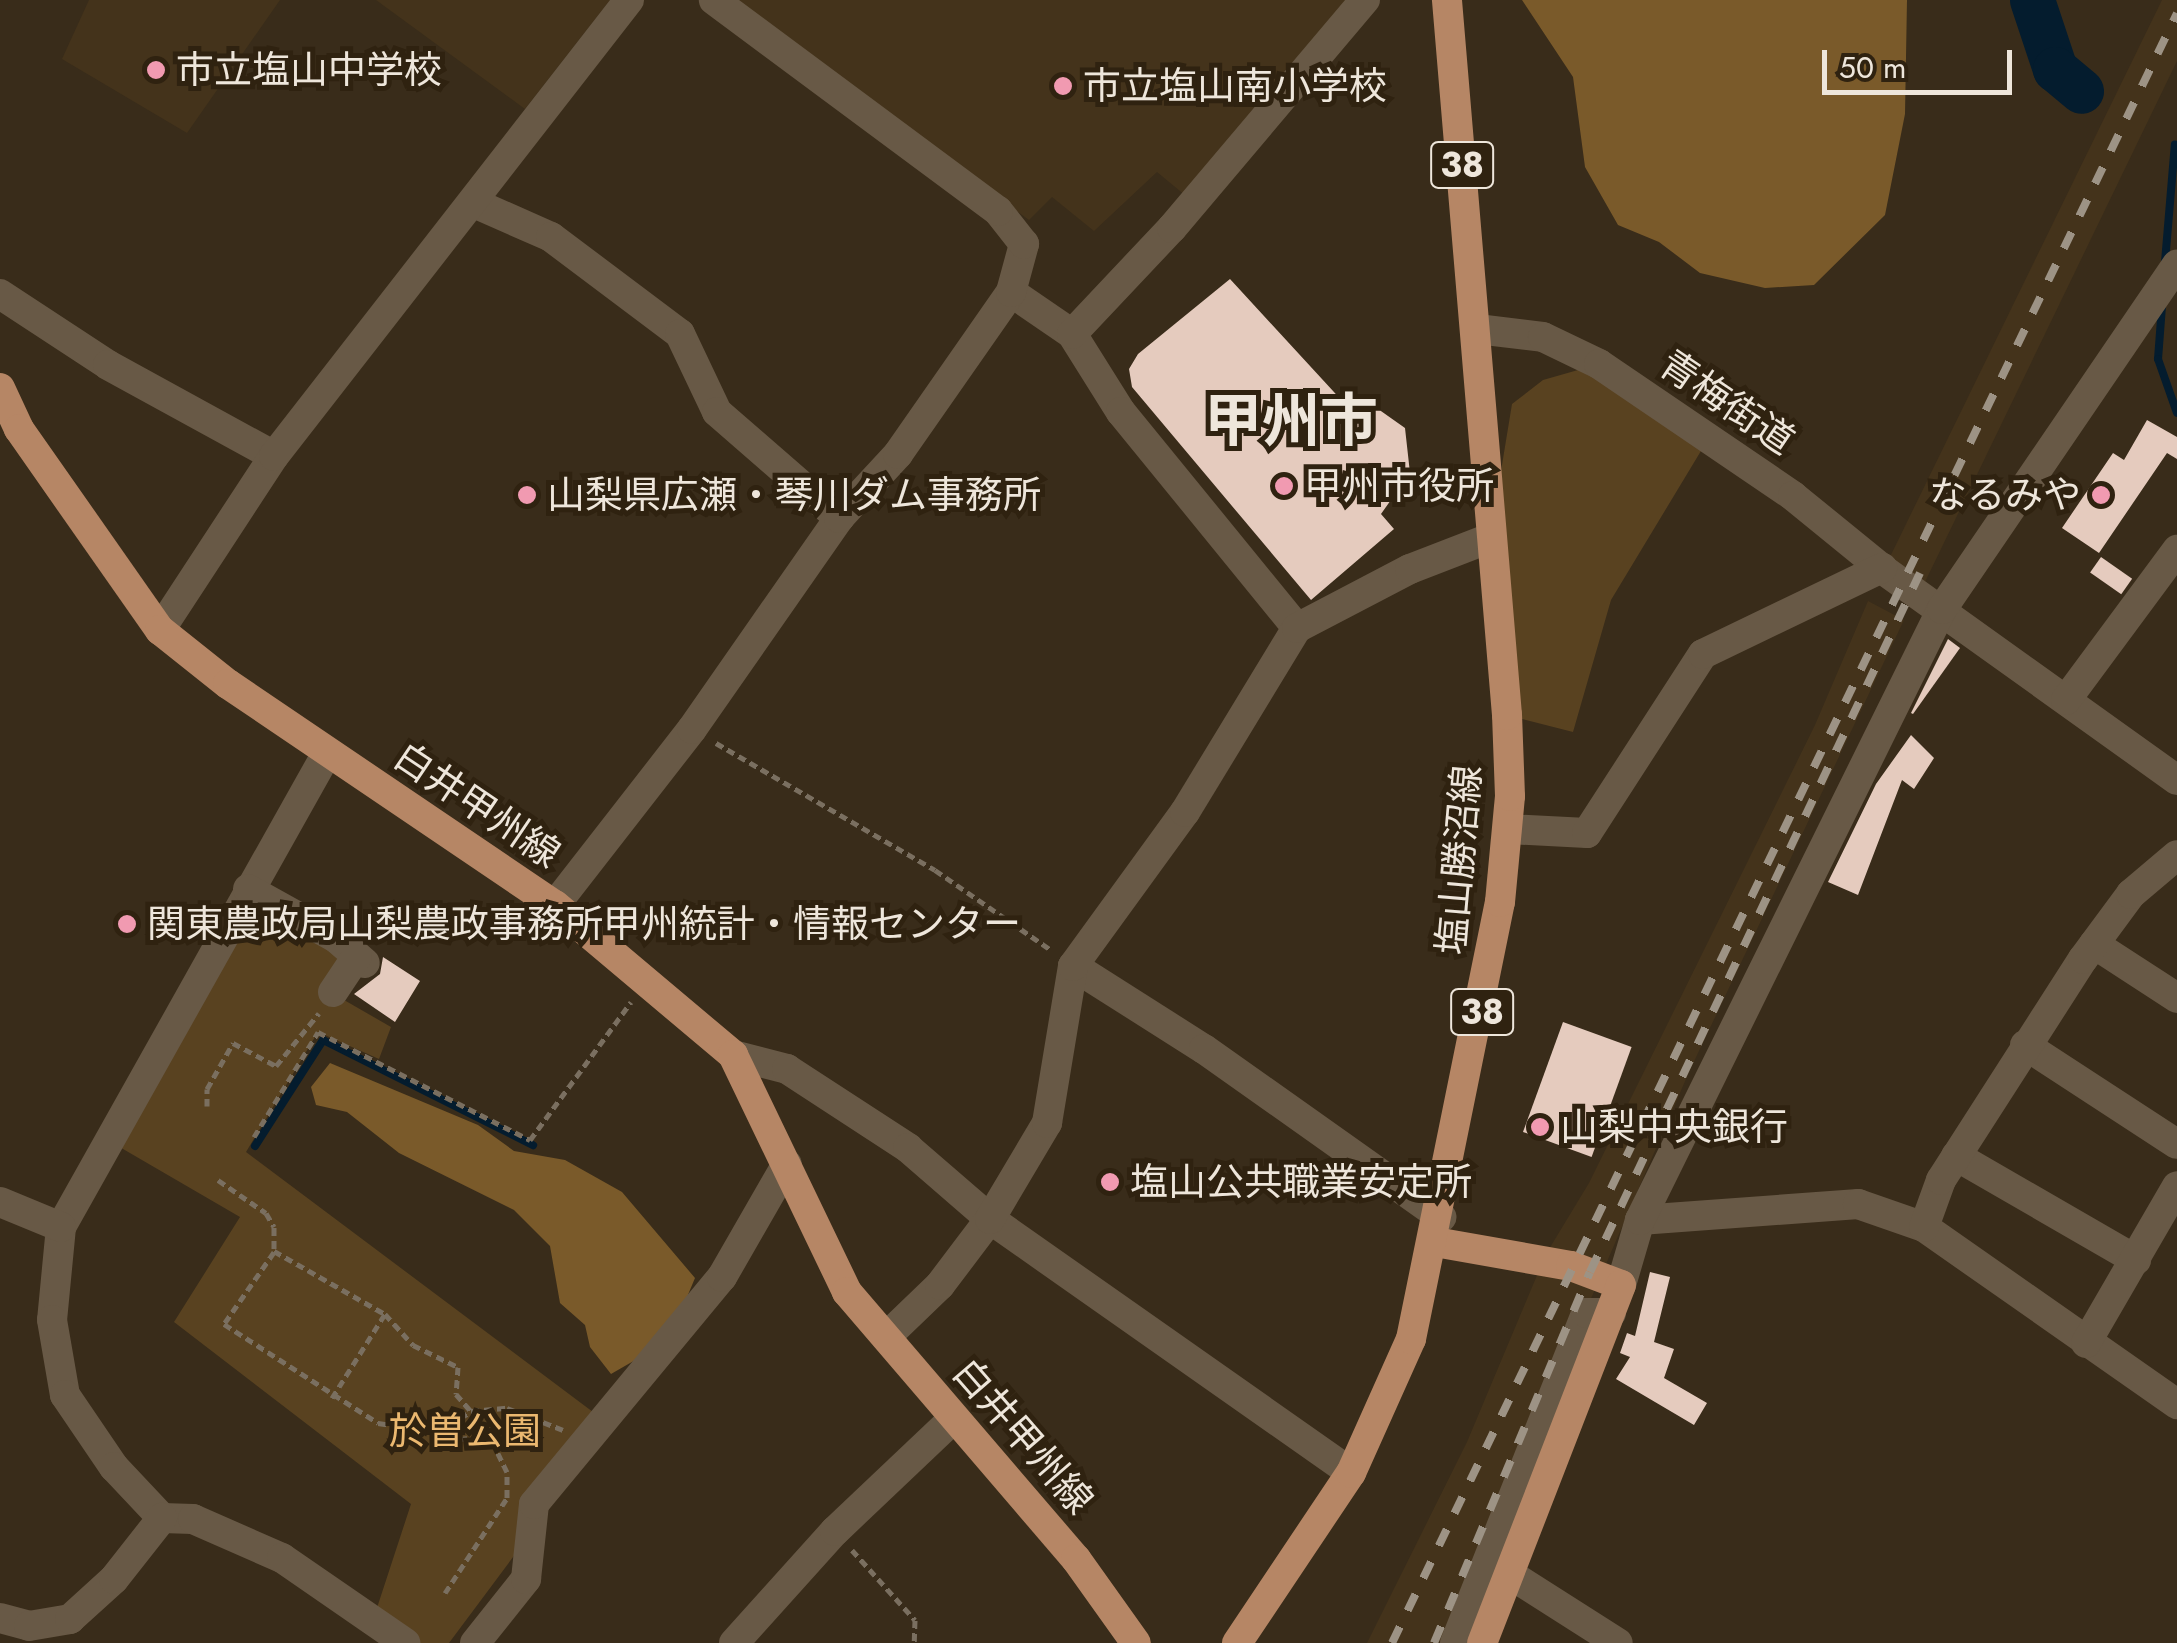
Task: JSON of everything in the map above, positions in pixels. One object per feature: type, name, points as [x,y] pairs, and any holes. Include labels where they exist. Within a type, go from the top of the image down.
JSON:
[{"type":"main road","name":"38","points":[[1447,0],[1477,330]]},
{"type":"main road","name":"塩山勝沼線","points":[[1237,1643],[1351,1473],[1411,1338],[1438,1230],[1487,987],[1508,829],[1507,715],[1490,538],[1477,330]]},
{"type":"main road","name":"白井甲州線","points":[[0,388],[20,429],[160,630],[327,753],[555,906],[648,979],[734,1056],[848,1292],[1076,1559],[1136,1643]]},
{"type":"main road","points":[[1438,1230],[1542,1259],[1616,1299],[1482,1643]]},
{"type":"street","points":[[160,630],[274,456],[630,0]]},
{"type":"street","points":[[555,906],[692,730],[839,518],[898,454],[1011,292],[1024,244],[998,212],[714,0]]},
{"type":"street","points":[[1072,334],[1172,228],[1365,0]]},
{"type":"street","points":[[474,203],[551,237],[680,334],[717,412],[839,518]]},
{"type":"street","points":[[1455,1643],[1586,1314],[1616,1299],[1640,1220],[1942,608],[2177,264]]},
{"type":"street","points":[[1011,292],[1072,334],[1122,412],[1297,628]]},
{"type":"street","points":[[0,294],[108,364],[274,456]]},
{"type":"street","name":"青梅街道","points":[[1477,330],[1543,337],[1599,364],[1752,466],[1882,568],[2177,780]]},
{"type":"street","points":[[886,1336],[940,1285],[990,1219],[1047,1122],[1074,966],[1185,812],[1297,628],[1410,568],[1490,538]]},
{"type":"street","points":[[2066,700],[2167,589],[2177,550]]},
{"type":"street","points":[[1508,829],[1587,833],[1703,654],[1882,568]]},
{"type":"street","points":[[327,753],[61,1227],[52,1320],[65,1396],[114,1468],[162,1518],[192,1519],[282,1558],[405,1643]]},
{"type":"street","points":[[1924,1227],[1956,1156],[2094,944],[2131,894],[2177,856]]},
{"type":"street","points":[[248,889],[361,960],[333,992]]},
{"type":"street","points":[[2094,944],[2177,998]]},
{"type":"street","points":[[1074,966],[1204,1050],[1438,1230]]},
{"type":"street","points":[[2026,1045],[2177,1144]]},
{"type":"street","points":[[734,1056],[788,1069],[908,1148],[990,1219],[1351,1473]]},
{"type":"street","points":[[1956,1156],[2136,1260]]},
{"type":"street","points":[[476,1643],[526,1579],[534,1504],[722,1278],[787,1164]]},
{"type":"street","points":[[2086,1343],[2177,1186]]},
{"type":"street","points":[[0,1202],[61,1227]]},
{"type":"street","points":[[1640,1220],[1858,1204],[1924,1227],[2177,1404]]},
{"type":"street","points":[[734,1643],[836,1530],[954,1418]]},
{"type":"street","points":[[18,1629],[70,1619],[114,1579],[162,1518]]},
{"type":"street","points":[[1508,1572],[1618,1643]]},
{"type":"path","points":[[692,730],[935,870],[1074,966]]},
{"type":"path","points":[[254,1136],[318,1032],[530,1140],[648,979]]},
{"type":"path","points":[[207,1106],[207,1089],[232,1043],[276,1066],[333,992]]},
{"type":"path","points":[[218,1180],[266,1213],[274,1227],[274,1251],[224,1324],[332,1398],[378,1423],[459,1439],[490,1436],[518,1413]]},
{"type":"path","points":[[274,1251],[385,1314],[413,1345],[458,1367],[456,1394],[471,1411]]},
{"type":"path","points":[[332,1398],[385,1314]]},
{"type":"path","points":[[438,1432],[471,1411],[507,1408],[551,1422],[582,1444]]},
{"type":"path","points":[[445,1593],[506,1498],[507,1472],[490,1436]]},
{"type":"path","points":[[836,1530],[915,1620],[914,1643]]},
{"type":"shaded area","name":"市立塩山中学校","points":[[89,0],[280,0],[187,133],[62,59]]},
{"type":"shaded area","name":"市立塩山中学校","points":[[376,0],[610,0],[525,109]]},
{"type":"shaded area","name":"市立塩山南小学校","points":[[731,0],[1349,0],[1186,196],[1157,172],[1094,231],[1052,197],[1029,220]]},
{"type":"shaded area","points":[[1522,0],[1907,0],[1905,114],[1885,215],[1814,285],[1765,288],[1700,273],[1659,242],[1618,225],[1585,167],[1573,77]]},
{"type":"shaded area","points":[[2162,0],[2177,0],[2177,61],[1925,582],[1887,563]]},
{"type":"shaded area","points":[[1868,601],[1904,620],[1689,1072],[1442,1643],[1367,1643],[1467,1442],[1546,1254],[1589,1183],[1815,725]]},
{"type":"shaded area","points":[[330,1063],[478,1125],[514,1151],[565,1160],[622,1192],[695,1278],[682,1309],[644,1355],[611,1374],[590,1347],[585,1325],[560,1303],[550,1246],[514,1210],[399,1153],[347,1112],[316,1105],[311,1087]]},
{"type":"green space","points":[[1599,364],[1710,436],[1611,600],[1573,732],[1507,715],[1490,538],[1512,404],[1543,380]]},
{"type":"green space","name":"於曽公園","points":[[245,895],[348,954],[325,989],[391,1027],[379,1059],[318,1032],[246,1152],[601,1418],[531,1533],[449,1643],[405,1643],[373,1620],[411,1504],[174,1322],[240,1217],[111,1142]]},
{"type":"building","points":[[1230,279],[1345,404],[1371,404],[1405,428],[1410,473],[1381,514],[1394,529],[1311,600],[1132,387],[1129,369],[1138,354]]},
{"type":"building","points":[[2147,420],[2177,437],[2177,459],[2167,453],[2099,553],[2062,528],[2113,453],[2124,460]]},
{"type":"building","points":[[2101,557],[2132,579],[2121,594],[2090,573]]},
{"type":"building","points":[[1948,639],[1960,648],[1913,714],[1911,713]]},
{"type":"building","points":[[1911,735],[1934,758],[1914,789],[1902,780],[1858,895],[1828,882],[1876,784]]},
{"type":"building","points":[[383,957],[420,981],[395,1022],[354,994],[380,974]]},
{"type":"building","points":[[1563,1022],[1632,1047],[1592,1157],[1523,1132]]},
{"type":"building","points":[[1650,1272],[1670,1277],[1654,1342],[1674,1349],[1664,1378],[1707,1403],[1694,1425],[1616,1379],[1630,1357],[1620,1353],[1627,1333],[1635,1336]]},
{"type":"waterway","points":[[2032,0],[2055,69],[2081,91]]},
{"type":"waterway","points":[[2165,262],[2175,144]]},
{"type":"waterway","points":[[2162,306],[2158,359],[2177,413]]},
{"type":"waterway","points":[[255,1146],[323,1040],[533,1145]]},
{"type":"railway","points":[[1392,1643],[2177,13]]},
{"type":"railway","points":[[1434,1643],[1590,1272],[1920,573]]},
{"type":"place","name":"市立塩山中学校","points":[[156,70]]},
{"type":"place","name":"市立塩山南小学校","points":[[1063,86]]},
{"type":"place","name":"甲州市役所","points":[[1284,486]]},
{"type":"place","name":"山梨県広瀬・琴川ダム事務所","points":[[527,495]]},
{"type":"place","name":"なるみや","points":[[2101,495]]},
{"type":"place","name":"関東農政局山梨農政事務所甲州統計・情報センター","points":[[127,924]]},
{"type":"place","name":"山梨中央銀行","points":[[1540,1127]]},
{"type":"place","name":"塩山公共職業安定所","points":[[1110,1182]]},
{"type":"district","name":"甲州市","points":[[1291,421]]}]
